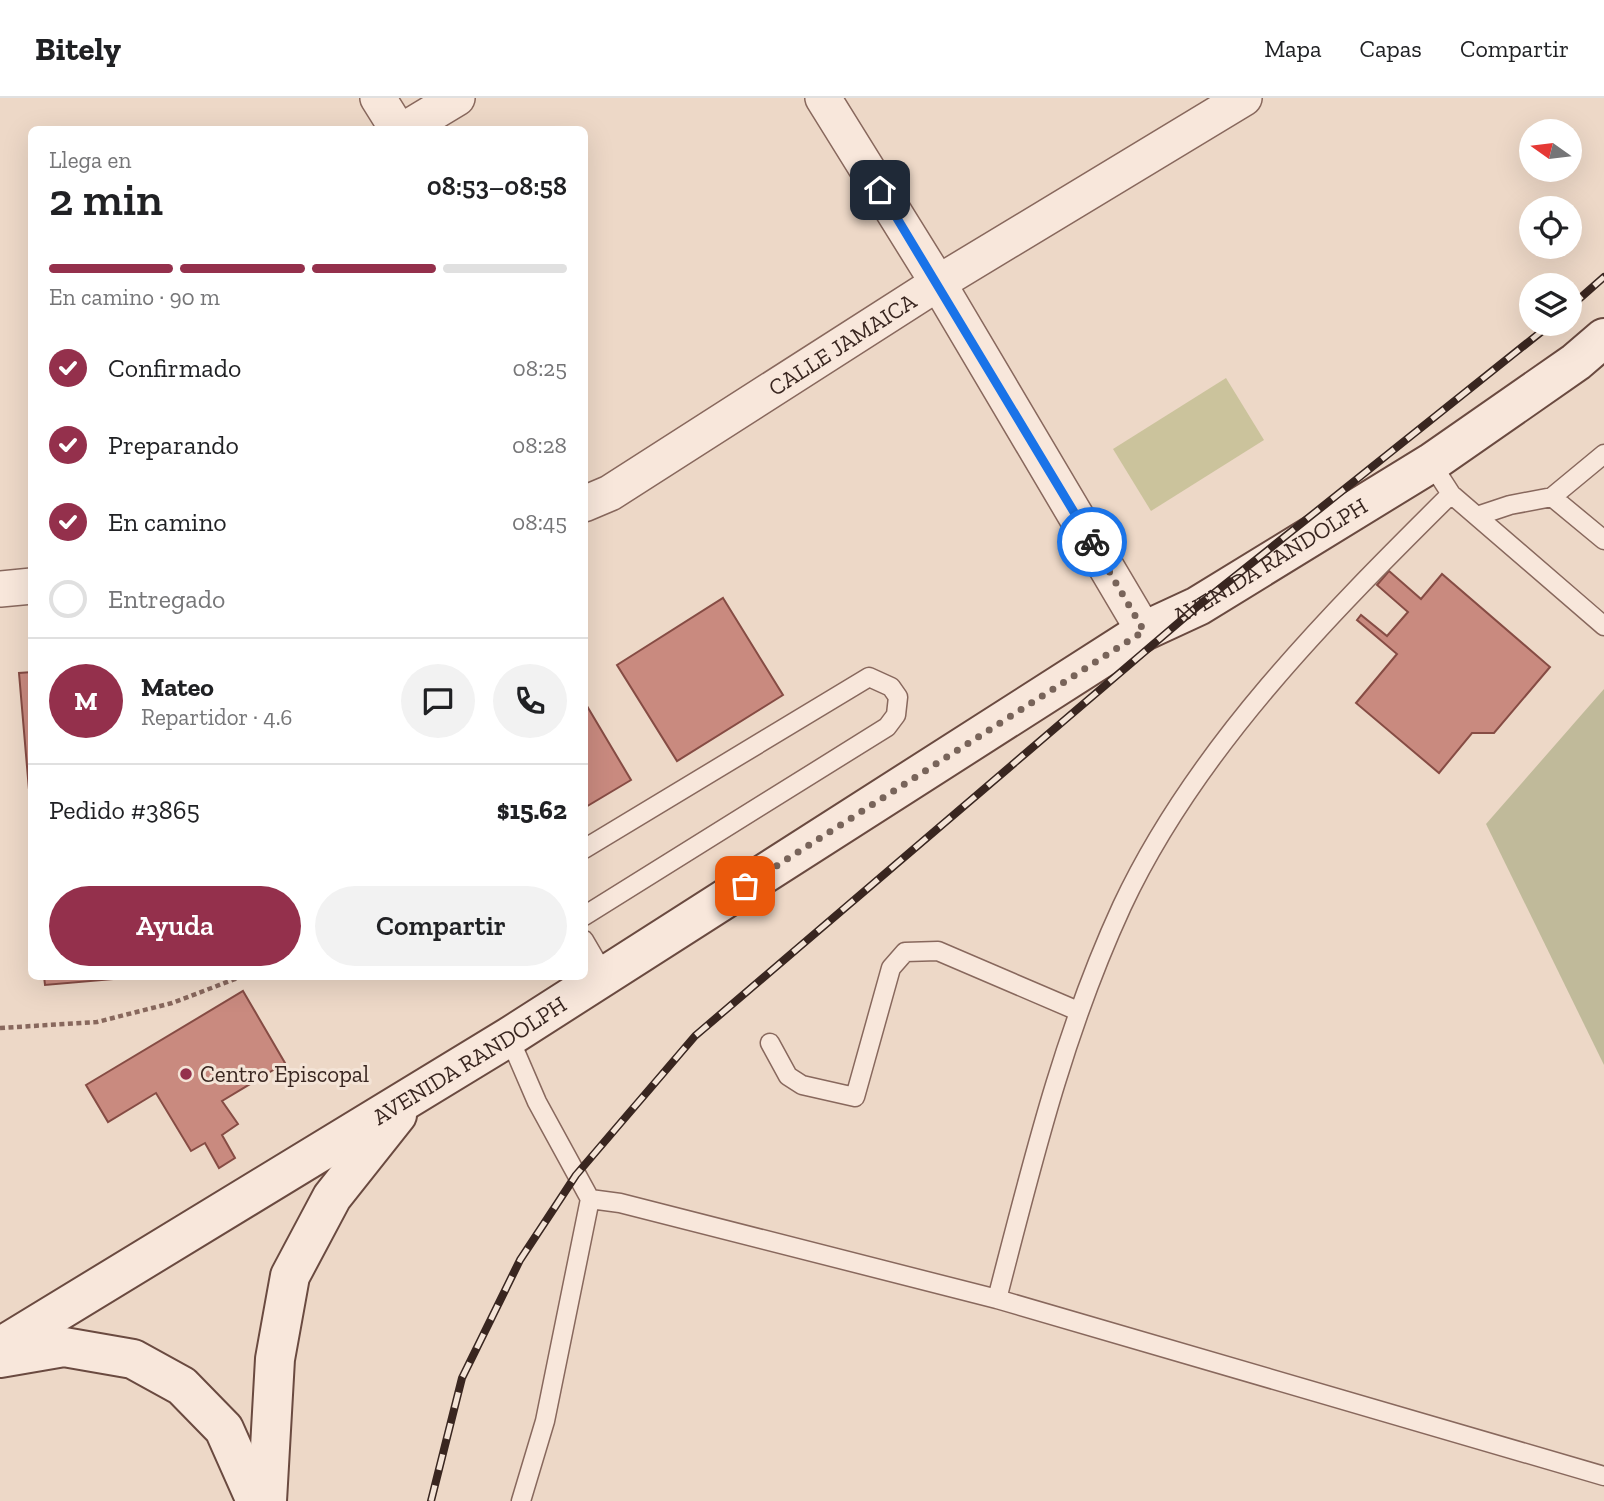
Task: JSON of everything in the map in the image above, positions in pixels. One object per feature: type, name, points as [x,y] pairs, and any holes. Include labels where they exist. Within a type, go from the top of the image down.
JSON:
[{"type":"main road","name":"AVENIDA RANDOLPH","points":[[0,1346],[509,1037],[1144,631],[1198,606],[1441,478],[1604,338]]},
{"type":"main road","points":[[267,1501],[275,1359],[290,1276],[332,1197],[413,1094]]},
{"type":"main road","points":[[0,1358],[64,1347],[134,1359],[182,1386],[224,1429],[256,1501]]},
{"type":"street","points":[[378,98],[396,126]]},
{"type":"street","points":[[411,126],[457,98]]},
{"type":"street","points":[[823,98],[938,283],[1144,631]]},
{"type":"street","name":"CALLE JAMAICA","points":[[588,502],[610,494],[938,283],[1244,98]]},
{"type":"street","points":[[0,589],[28,586]]},
{"type":"lane","points":[[1477,516],[1510,505],[1552,497],[1604,454]]},
{"type":"lane","points":[[997,1300],[1052,1088],[1078,1011],[1123,904],[1206,766],[1228,736],[1292,660],[1377,568],[1441,478],[1477,516],[1604,626]]},
{"type":"lane","points":[[1552,497],[1604,540]]},
{"type":"lane","points":[[588,847],[869,677],[891,687],[898,698],[896,715],[887,727],[588,914]]},
{"type":"lane","points":[[588,947],[604,976]]},
{"type":"lane","points":[[770,1043],[788,1076],[802,1085],[855,1097],[891,968],[905,952],[938,951],[1078,1011]]},
{"type":"lane","points":[[509,1037],[537,1102],[590,1199],[545,1421],[521,1501]]},
{"type":"lane","points":[[590,1199],[633,1207],[997,1300],[1604,1476]]},
{"type":"path","points":[[0,1028],[97,1022],[172,1003],[232,980]]},
{"type":"shaded area","points":[[1226,378],[1264,440],[1151,511],[1113,449]]},
{"type":"shaded area","points":[[1604,689],[1604,1065],[1486,824]]},
{"type":"building","points":[[1389,571],[1421,599],[1442,574],[1550,667],[1494,733],[1472,733],[1439,773],[1356,703],[1397,654],[1357,620],[1361,615],[1387,636],[1408,612],[1377,585]]},
{"type":"building","points":[[723,598],[783,695],[677,761],[617,665]]},
{"type":"building","points":[[28,672],[28,778],[19,673]]},
{"type":"building","points":[[588,708],[631,780],[588,806]]},
{"type":"building","points":[[44,980],[102,980],[45,985]]},
{"type":"building","name":"Centro Episcopal","points":[[243,991],[285,1063],[222,1101],[238,1124],[222,1135],[235,1158],[219,1168],[205,1143],[191,1151],[156,1093],[108,1122],[86,1085]]},
{"type":"railway","points":[[1582,296],[1604,277]]},
{"type":"railway","points":[[431,1501],[462,1378],[520,1260],[576,1175],[695,1036],[1198,606],[1536,336]]},
{"type":"way so far","points":[[745,886],[1144,631],[1092,542]]},
{"type":"place","name":"Centro Episcopal","points":[[186,1074]]},
{"type":"route","points":[[880,190],[1092,542]]}]
